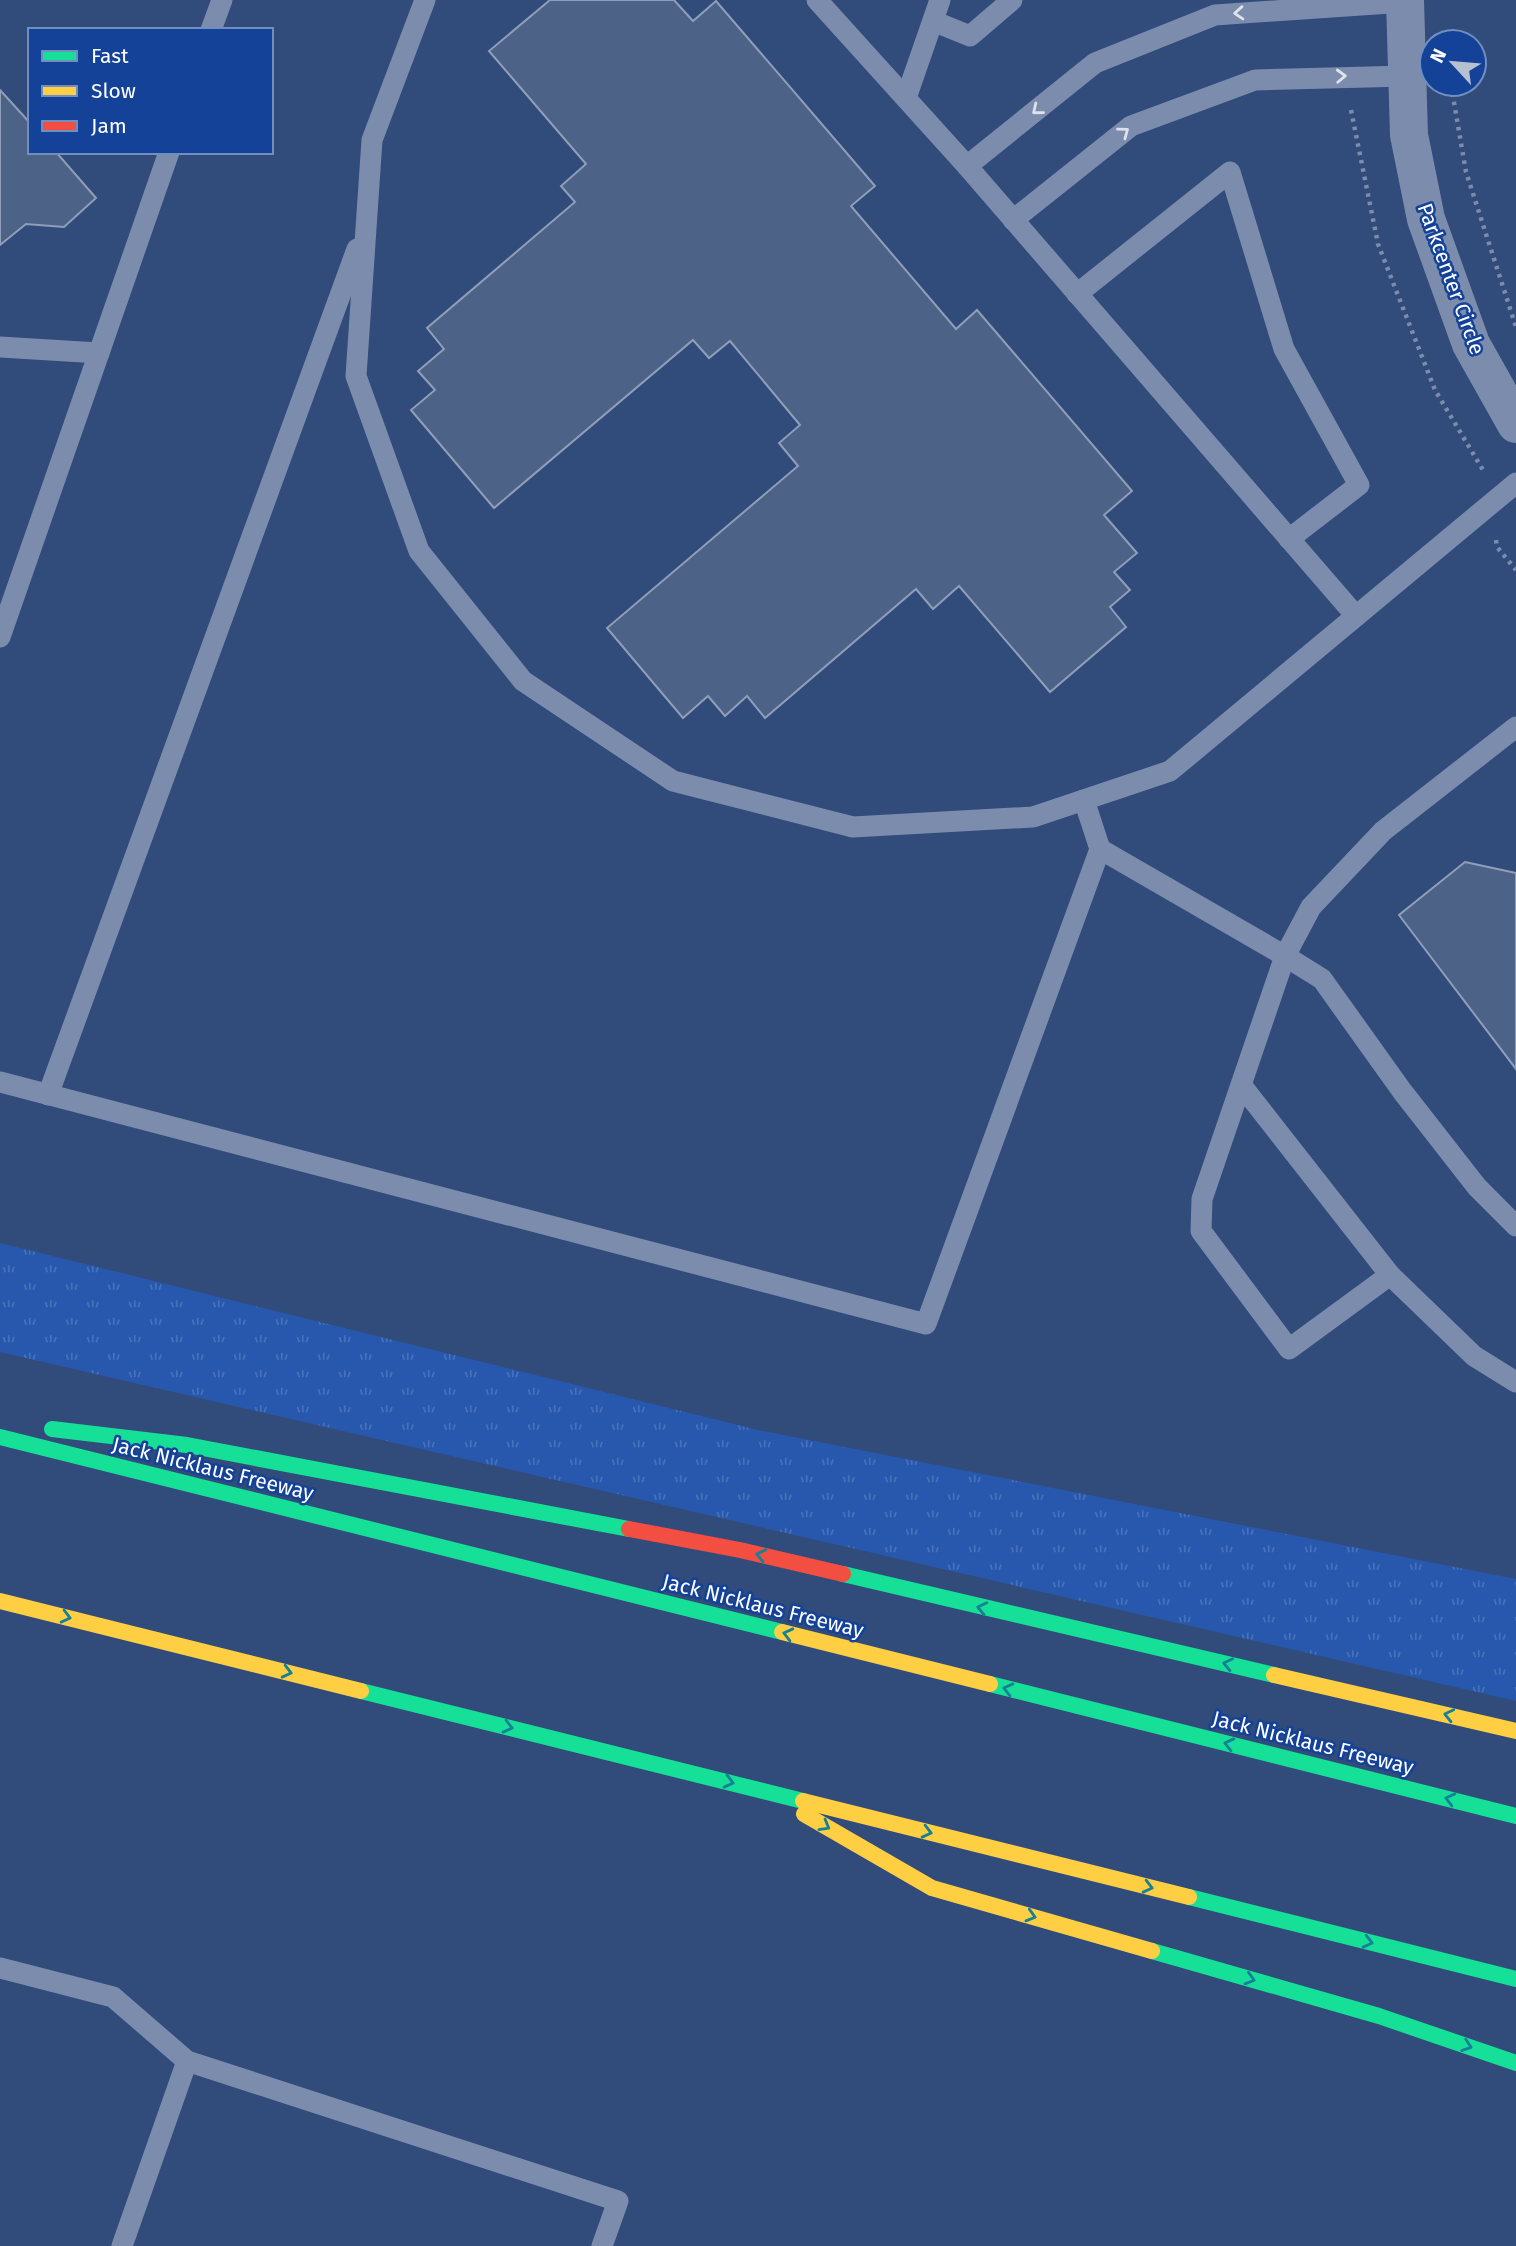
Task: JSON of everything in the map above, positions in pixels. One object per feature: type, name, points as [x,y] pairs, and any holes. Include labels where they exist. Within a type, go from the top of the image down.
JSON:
[{"type":"highway","points":[[0,1423],[187,1445],[740,1550],[1516,1731]]},
{"type":"highway","name":"Jack Nicklaus Freeway","points":[[0,1437],[1516,1816]]},
{"type":"highway","points":[[0,1601],[1516,1979]]},
{"type":"highway","points":[[765,1791],[932,1888],[1379,2016],[1516,2063]]},
{"type":"street","name":"Parkcenter Circle","points":[[1405,1],[1409,135],[1426,219],[1471,344],[1516,425]]},
{"type":"lane","points":[[212,28],[222,0]]},
{"type":"lane","points":[[425,0],[372,140],[356,376],[419,551],[523,681],[673,781],[853,827],[1033,817],[1170,771],[1516,482]]},
{"type":"lane","points":[[817,0],[967,166],[1356,616]]},
{"type":"lane","points":[[905,98],[940,0]]},
{"type":"lane","points":[[933,21],[970,36],[1012,0]]},
{"type":"lane","points":[[967,166],[1095,63],[1215,15],[1405,1]]},
{"type":"lane","points":[[1013,220],[1131,126],[1255,79],[1406,76]]},
{"type":"lane","points":[[0,637],[168,154]]},
{"type":"lane","points":[[1077,294],[1230,173],[1284,349],[1359,485],[1289,539]]},
{"type":"lane","points":[[48,1095],[367,223]]},
{"type":"lane","points":[[0,347],[99,353]]},
{"type":"lane","points":[[1390,1275],[1289,1349],[1201,1231],[1202,1199],[1285,956],[1311,907],[1383,831],[1516,727]]},
{"type":"lane","points":[[0,1082],[926,1324],[1100,849],[1084,800]]},
{"type":"lane","points":[[1100,849],[1322,979],[1402,1091],[1477,1187],[1516,1226]]},
{"type":"lane","points":[[1242,1086],[1390,1275],[1474,1356],[1516,1382]]},
{"type":"lane","points":[[0,1968],[113,1997],[187,2061],[618,2201],[602,2246]]},
{"type":"lane","points":[[122,2246],[187,2061]]},
{"type":"path","points":[[1453,98],[1466,172],[1516,327]]},
{"type":"path","points":[[1350,106],[1378,244],[1435,390],[1486,477],[1497,547],[1516,570]]},
{"type":"green space","points":[[0,1243],[758,1430],[1516,1579],[1516,1701],[0,1352]]},
{"type":"building","points":[[550,0],[674,0],[693,21],[716,1],[875,186],[851,206],[956,329],[977,310],[1132,491],[1104,515],[1137,553],[1114,572],[1130,590],[1110,607],[1126,627],[1050,692],[959,586],[933,609],[916,589],[765,718],[747,696],[725,716],[708,696],[683,718],[607,628],[798,466],[779,443],[800,425],[730,341],[709,358],[693,340],[494,508],[411,410],[435,390],[418,371],[444,349],[427,328],[575,202],[561,186],[586,164],[489,51]]},
{"type":"building","points":[[0,90],[28,121],[28,154],[58,154],[96,198],[64,227],[26,224],[0,245]]},
{"type":"building","points":[[1465,862],[1516,873],[1516,1069],[1399,915]]},
{"type":"traffic: fast","points":[[52,1429],[187,1445],[629,1529]]},
{"type":"traffic: fast","points":[[0,1437],[782,1632]]},
{"type":"traffic: fast","points":[[843,1574],[1274,1675]]},
{"type":"traffic: fast","points":[[990,1684],[1516,1816]]},
{"type":"traffic: fast","points":[[361,1691],[803,1801]]},
{"type":"traffic: fast","points":[[1189,1897],[1516,1979]]},
{"type":"traffic: fast","points":[[1152,1951],[1379,2016],[1516,2063]]},
{"type":"traffic: slow","points":[[0,1601],[361,1691]]},
{"type":"traffic: slow","points":[[782,1632],[990,1684]]},
{"type":"traffic: slow","points":[[1274,1675],[1516,1731]]},
{"type":"traffic: slow","points":[[803,1801],[1189,1897]]},
{"type":"traffic: slow","points":[[804,1814],[932,1888],[1152,1951]]},
{"type":"traffic: jam","points":[[629,1529],[740,1550],[843,1574]]}]
